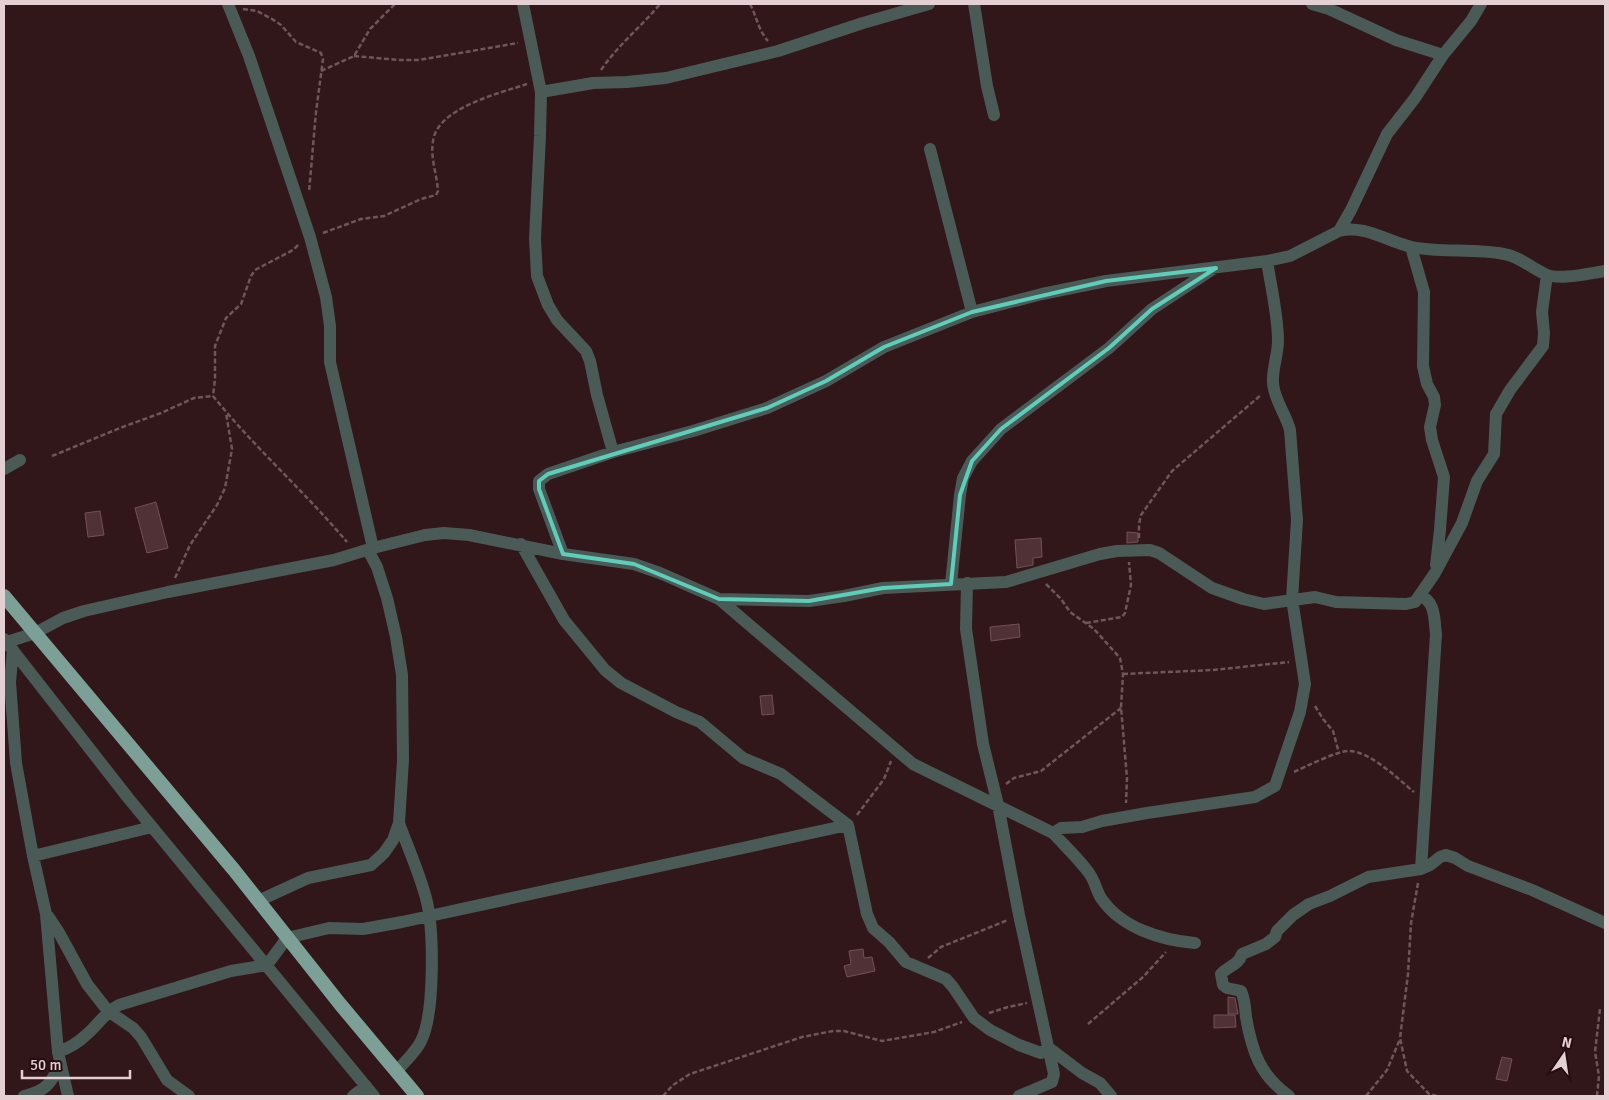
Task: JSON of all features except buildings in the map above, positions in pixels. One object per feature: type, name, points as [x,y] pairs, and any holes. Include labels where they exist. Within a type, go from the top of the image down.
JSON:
[{"type":"highway","points":[[4,596],[234,870],[340,1004],[417,1096]]},
{"type":"street","points":[[523,4],[540,86],[540,136],[535,238],[537,276],[548,305],[558,320],[586,351],[614,452]]},
{"type":"street","points":[[540,86],[627,82],[666,78],[778,50],[863,22],[928,4]]},
{"type":"street","points":[[974,4],[986,86],[994,115]]},
{"type":"street","points":[[1312,4],[1329,9],[1396,40],[1443,55]]},
{"type":"street","points":[[1339,231],[1355,203],[1387,134],[1415,98],[1443,55],[1471,20],[1481,4]]},
{"type":"street","points":[[228,5],[249,56],[300,211],[304,239],[326,297],[330,326],[330,362],[366,550],[377,567],[387,598],[402,675],[403,760],[398,823],[394,840],[371,865],[308,878],[289,885],[258,901]]},
{"type":"street","points":[[930,149],[972,312]]},
{"type":"street","points":[[563,554],[538,489],[539,481],[548,474],[614,452],[693,431],[767,408],[826,381],[884,347],[972,312],[1042,294],[1106,281],[1267,261],[1290,256],[1339,231],[1354,229],[1411,247],[1441,250],[1474,250],[1506,254],[1547,275],[1565,276],[1605,271]]},
{"type":"street","points":[[1411,247],[1424,292],[1423,366],[1435,405],[1430,427],[1432,440],[1444,477],[1435,573]]},
{"type":"street","points":[[1053,833],[1061,828],[1082,827],[1102,821],[1213,802],[1255,797],[1275,786],[1300,712],[1304,684],[1292,599],[1297,520],[1290,430],[1273,383],[1278,338],[1267,261]]},
{"type":"street","points":[[951,584],[960,494],[963,478],[972,461],[1001,429],[1109,348],[1152,308],[1216,268]]},
{"type":"street","points":[[719,599],[809,601],[883,588],[1006,582],[1117,550],[1150,550],[1160,553],[1212,588],[1243,599],[1271,604],[1292,599],[1315,597],[1336,602],[1406,604],[1415,602],[1435,573],[1462,523],[1477,481],[1494,454],[1496,414],[1510,390],[1543,346],[1542,312],[1547,275]]},
{"type":"street","points":[[4,469],[20,460]]},
{"type":"street","points":[[7,644],[35,633],[63,618],[84,611],[168,592],[334,560],[366,550],[444,533],[469,535],[563,554],[634,564],[660,573],[719,599],[913,764],[1053,833],[1083,865],[1091,876],[1101,898],[1120,919],[1148,932],[1176,941],[1195,943]]},
{"type":"street","points":[[521,544],[564,620],[605,670],[621,683],[676,712],[700,722],[739,755],[760,767],[781,774],[848,825],[866,914],[873,928],[889,942],[906,962],[946,979],[974,1018],[990,1030],[1019,1045],[1041,1053],[1050,1048]]},
{"type":"street","points":[[967,583],[966,629],[983,744],[998,805],[1019,915],[1050,1048],[1054,1074],[1052,1082],[1019,1096]]},
{"type":"street","points":[[1420,596],[1429,599],[1432,606],[1436,634],[1421,869]]},
{"type":"street","points":[[7,644],[152,826],[370,1091],[353,1096]]},
{"type":"street","points":[[7,644],[16,763],[46,914],[59,1058],[68,1096]]},
{"type":"street","points":[[397,1071],[421,1043],[427,1026],[432,979],[432,953],[427,901],[422,883],[398,823]]},
{"type":"street","points":[[24,1096],[45,1089],[54,1080],[59,1058],[71,1046],[86,1036],[108,1011],[127,1002],[165,990],[231,971],[267,965],[287,938],[329,928],[363,929],[428,917],[848,825]]},
{"type":"street","points":[[33,856],[152,826]]},
{"type":"street","points":[[1289,1096],[1274,1085],[1258,1064],[1246,1017],[1244,998],[1241,991],[1227,988],[1223,985],[1221,974],[1224,970],[1234,966],[1240,960],[1242,954],[1270,941],[1293,915],[1309,904],[1368,877],[1421,869],[1446,855],[1468,866],[1532,890],[1605,923]]},
{"type":"street","points":[[46,914],[58,931],[87,984],[108,1011],[133,1028],[141,1037],[167,1080],[189,1096]]},
{"type":"street","points":[[1050,1048],[1082,1073],[1100,1083],[1111,1096]]},
{"type":"path","points":[[354,56],[370,29],[395,4]]},
{"type":"path","points":[[593,83],[612,53],[660,4]]},
{"type":"path","points":[[750,4],[756,15],[761,33],[778,50]]},
{"type":"path","points":[[228,5],[257,12],[272,19],[281,24],[296,42],[322,53],[323,59],[310,188],[308,198],[300,211]]},
{"type":"path","points":[[321,71],[354,56],[419,60],[531,41]]},
{"type":"path","points":[[366,550],[316,506],[213,396],[215,346],[226,318],[241,304],[255,270],[293,250],[304,239],[361,219],[384,216],[421,199],[436,195],[438,191],[433,141],[437,128],[450,115],[483,99],[540,86]]},
{"type":"path","points":[[1140,551],[1139,524],[1141,515],[1172,471],[1273,383]]},
{"type":"path","points":[[52,456],[194,398],[213,396]]},
{"type":"path","points":[[168,592],[190,545],[217,505],[225,488],[232,449],[225,411]]},
{"type":"path","points":[[1086,623],[1122,617],[1125,613],[1132,585],[1129,559],[1126,551]]},
{"type":"path","points":[[1035,574],[1054,591],[1070,612],[1094,629],[1120,658],[1123,674],[1121,707],[1127,778],[1125,790],[1126,817]]},
{"type":"path","points":[[1123,674],[1246,667],[1302,660]]},
{"type":"path","points":[[1304,684],[1320,714],[1333,730],[1339,753]]},
{"type":"path","points":[[993,789],[1014,778],[1041,771],[1121,707]]},
{"type":"path","points":[[848,825],[884,779],[895,750]]},
{"type":"path","points":[[1275,786],[1290,773],[1339,753],[1349,751],[1361,754],[1382,766],[1426,801]]},
{"type":"path","points":[[1366,1096],[1387,1070],[1400,1038],[1408,974],[1411,923],[1421,869]]},
{"type":"path","points":[[917,967],[941,947],[1019,915]]},
{"type":"path","points":[[1088,1024],[1143,977],[1176,941]]},
{"type":"path","points":[[662,1096],[673,1085],[690,1074],[802,1037],[833,1031],[844,1031],[882,1041],[934,1032],[1008,1007],[1038,1001]]},
{"type":"path","points":[[1596,1096],[1599,1076],[1595,1052],[1600,1009]]},
{"type":"path","points":[[1400,1038],[1407,1071],[1429,1094],[1437,1096]]},
{"type":"highlighted area","points":[[1216,268],[1152,309],[1109,348],[1001,429],[972,461],[960,495],[951,584],[883,588],[809,601],[719,599],[634,564],[563,554],[539,489],[539,481],[548,474],[767,408],[826,381],[884,347],[972,312],[1106,281]]}]
